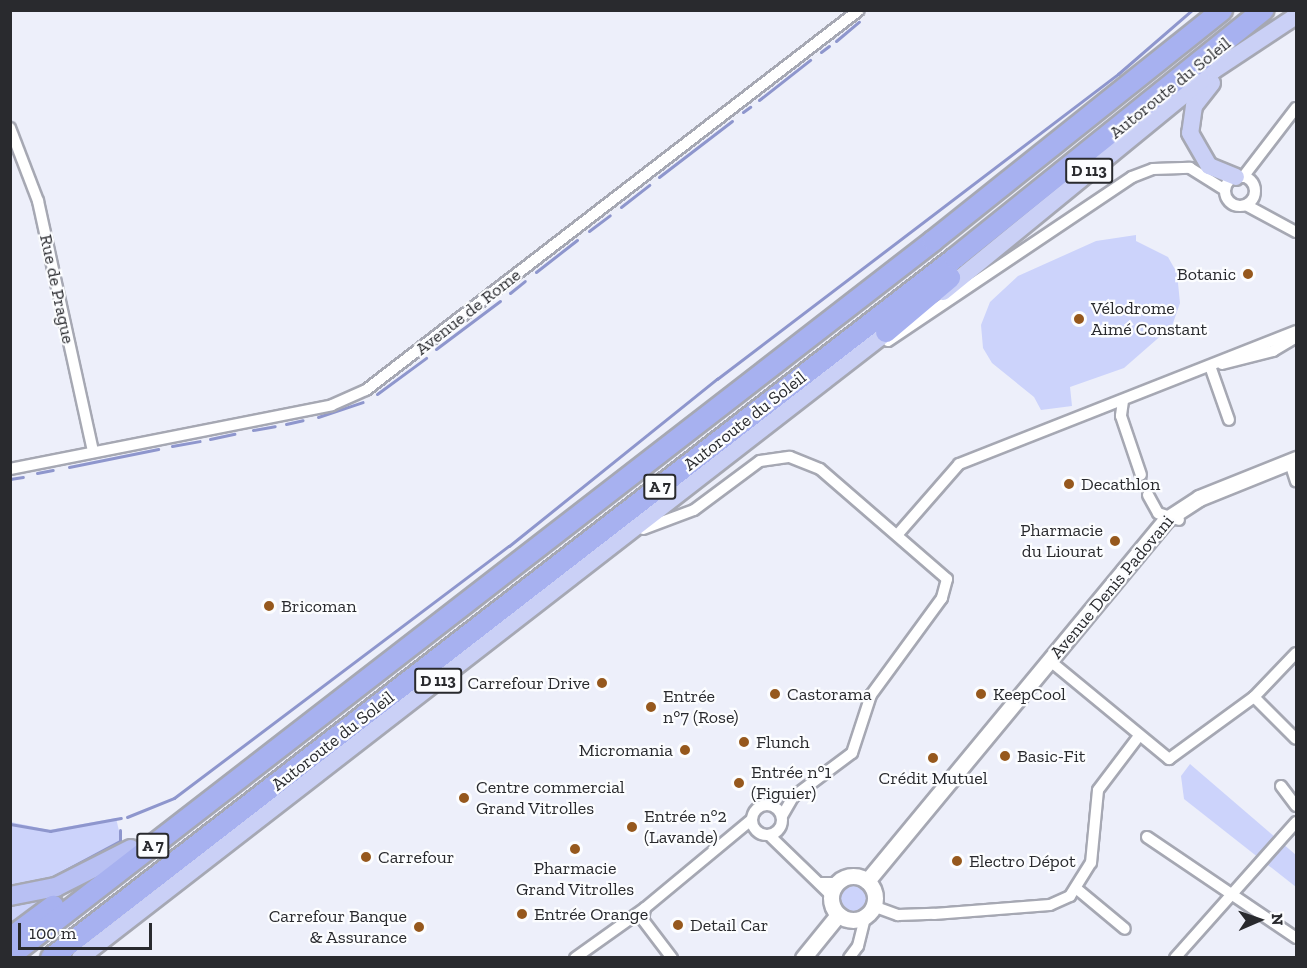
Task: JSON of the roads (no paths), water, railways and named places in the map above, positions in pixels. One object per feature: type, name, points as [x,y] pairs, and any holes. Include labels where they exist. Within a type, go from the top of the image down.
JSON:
[{"type":"highway","points":[[1184,40],[1213,10]]},
{"type":"highway","name":"Autoroute du Soleil","points":[[10,956],[1222,10]]},
{"type":"highway","name":"Autoroute du Soleil","points":[[51,957],[1171,88],[1264,10]]},
{"type":"highway","points":[[885,332],[1171,88]]},
{"type":"highway","points":[[10,938],[131,849],[296,735]]},
{"type":"highway","points":[[10,896],[56,888],[131,849]]},
{"type":"main road","points":[[1234,181],[1209,166],[1200,156],[1190,133],[1194,106],[1217,78],[1296,16]]},
{"type":"main road","name":"D 113","points":[[80,957],[795,403],[1213,71],[1296,16]]},
{"type":"main road","name":"Avenue Denis Padovani","points":[[867,881],[1173,520],[1216,498],[1295,469]]},
{"type":"main road","name":"Avenue Denis Padovani","points":[[989,737],[1055,665],[1173,520]]},
{"type":"main road","points":[[855,876],[867,881],[874,893],[863,919],[838,915],[829,887],[855,876]]},
{"type":"main road","points":[[803,957],[838,915]]},
{"type":"street","name":"Avenue de Rome","points":[[10,469],[332,405],[366,390],[859,10]]},
{"type":"street","points":[[1272,216],[1254,195],[1252,184],[1268,149],[1296,108]]},
{"type":"street","name":"Rue de Prague","points":[[10,128],[38,201],[93,452]]},
{"type":"street","points":[[1268,149],[1234,181],[1229,202],[1246,205],[1272,216],[1296,232]]},
{"type":"street","points":[[795,403],[1132,177],[1153,169],[1190,168],[1252,184]]},
{"type":"street","points":[[1246,205],[1254,195]]},
{"type":"street","points":[[898,534],[956,465],[1296,332]]},
{"type":"street","points":[[1210,366],[1245,361],[1296,337]]},
{"type":"street","points":[[1210,366],[1229,420]]},
{"type":"street","points":[[1123,401],[1120,416],[1141,475]]},
{"type":"street","points":[[542,600],[646,527],[694,510],[760,461],[777,457],[814,465],[943,573],[948,587],[867,704],[861,728],[848,758],[793,797],[758,806],[742,833],[645,909],[574,957]]},
{"type":"street","points":[[1149,497],[1173,520]]},
{"type":"street","points":[[1055,665],[1169,759],[1254,697],[1296,653]]},
{"type":"street","points":[[1254,697],[1296,739]]},
{"type":"street","points":[[849,957],[863,919],[1040,906],[1077,889],[1091,863],[1098,790],[1139,736]]},
{"type":"street","points":[[1281,786],[1296,806]]},
{"type":"street","points":[[769,835],[782,820],[793,797]]},
{"type":"street","points":[[758,806],[771,806],[782,820],[783,843]]},
{"type":"street","points":[[751,820],[757,832]]},
{"type":"street","points":[[1175,957],[1216,907],[1232,899],[1296,822]]},
{"type":"street","points":[[742,833],[757,832],[769,835],[783,843],[829,887]]},
{"type":"street","points":[[1147,837],[1232,899],[1296,938]]},
{"type":"street","points":[[1077,889],[1125,929]]},
{"type":"street","points":[[645,909],[642,920],[672,957]]},
{"type":"waterway","points":[[127,817],[174,798],[509,546],[717,379],[1118,74],[1192,10]]},
{"type":"waterway","points":[[836,41],[859,22]]},
{"type":"waterway","points":[[821,52],[829,46]]},
{"type":"waterway","points":[[759,100],[810,60]]},
{"type":"waterway","points":[[743,112],[750,107]]},
{"type":"waterway","points":[[659,177],[732,121]]},
{"type":"waterway","points":[[621,207],[649,185]]},
{"type":"waterway","points":[[589,231],[610,215]]},
{"type":"waterway","points":[[536,272],[577,240]]},
{"type":"waterway","points":[[510,293],[525,281]]},
{"type":"waterway","points":[[436,349],[500,301]]},
{"type":"waterway","points":[[377,394],[426,358]]},
{"type":"waterway","points":[[318,417],[363,402]]},
{"type":"waterway","points":[[286,424],[303,420]]},
{"type":"waterway","points":[[253,430],[275,426]]},
{"type":"waterway","points":[[210,439],[234,434]]},
{"type":"waterway","points":[[172,446],[200,441]]},
{"type":"waterway","points":[[69,467],[158,449]]},
{"type":"waterway","points":[[37,473],[53,470]]},
{"type":"waterway","points":[[10,479],[23,477]]},
{"type":"waterway","points":[[10,824],[50,831],[121,818]]},
{"type":"waterway","points":[[47,880],[120,841],[120,830]]},
{"type":"tunnel","points":[[1141,475],[1148,495]]},
{"type":"place","name":"Botanic","points":[[1248,274]]},
{"type":"place","name":"Vélodrome Aimé Constant","points":[[1079,319]]},
{"type":"place","name":"Decathlon","points":[[1069,484]]},
{"type":"place","name":"Pharmacie du Liourat","points":[[1115,541]]},
{"type":"place","name":"Bricoman","points":[[269,606]]},
{"type":"place","name":"Carrefour Drive","points":[[602,683]]},
{"type":"place","name":"Castorama","points":[[775,694]]},
{"type":"place","name":"KeepCool","points":[[981,694]]},
{"type":"place","name":"Entrée n°7 (Rose)","points":[[651,707]]},
{"type":"place","name":"Flunch","points":[[744,742]]},
{"type":"place","name":"Micromania","points":[[685,750]]},
{"type":"place","name":"Basic-Fit","points":[[1005,756]]},
{"type":"place","name":"Crédit Mutuel","points":[[933,758]]},
{"type":"place","name":"Entrée n°1 (Figuier)","points":[[739,783]]},
{"type":"place","name":"Centre commercial Grand Vitrolles","points":[[464,798]]},
{"type":"place","name":"Entrée n°2 (Lavande)","points":[[632,827]]},
{"type":"place","name":"Pharmacie Grand Vitrolles","points":[[575,849]]},
{"type":"place","name":"Carrefour","points":[[366,857]]},
{"type":"place","name":"Electro Dépot","points":[[957,861]]},
{"type":"place","name":"Entrée Orange","points":[[522,914]]},
{"type":"place","name":"Detail Car","points":[[678,925]]},
{"type":"place","name":"Carrefour Banque & Assurance","points":[[419,927]]}]
